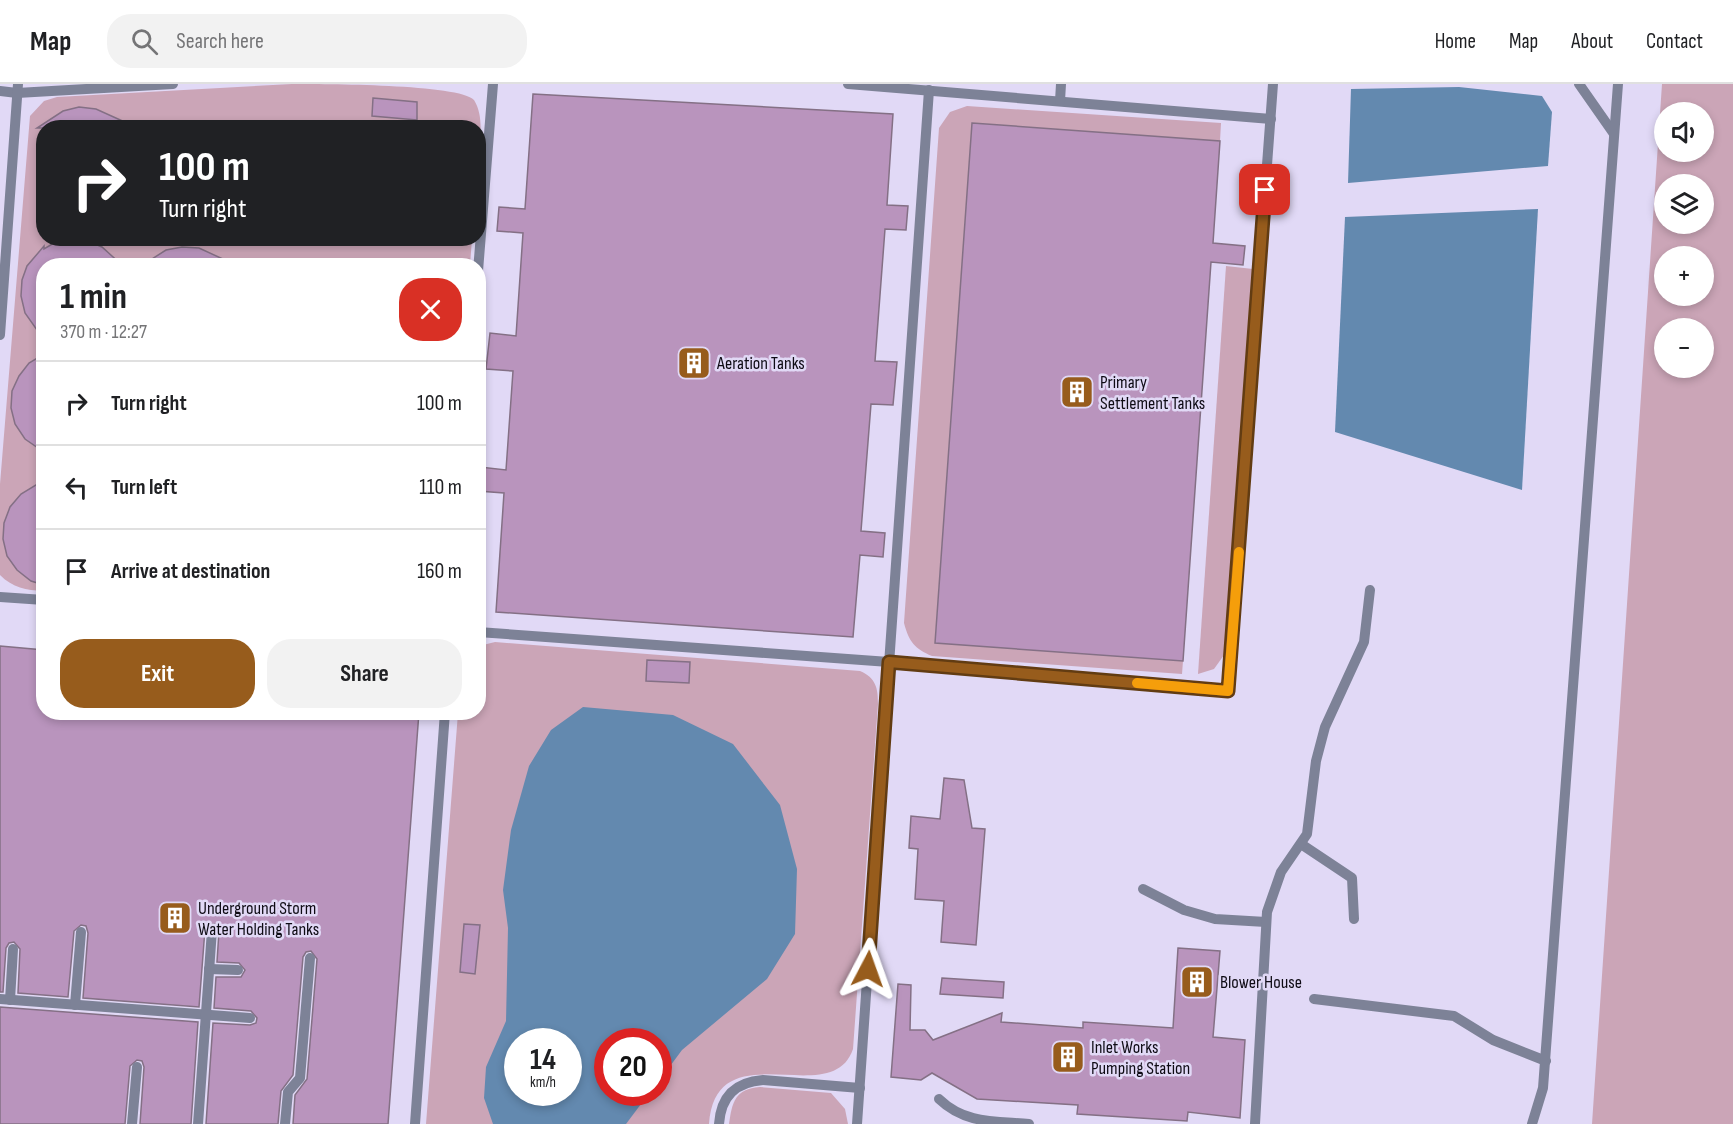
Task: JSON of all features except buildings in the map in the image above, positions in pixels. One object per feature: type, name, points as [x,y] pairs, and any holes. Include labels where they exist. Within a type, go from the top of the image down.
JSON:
[{"type":"lane","points":[[0,91],[18,88],[173,84]]},
{"type":"lane","points":[[486,171],[493,84]]},
{"type":"lane","points":[[848,84],[902,86],[1270,118]]},
{"type":"lane","points":[[1060,101],[1062,84]]},
{"type":"lane","points":[[486,633],[889,662],[1228,691],[1273,84]]},
{"type":"lane","points":[[1579,84],[1614,134]]},
{"type":"lane","points":[[1532,1124],[1544,1088],[1618,84]]},
{"type":"lane","points":[[0,335],[18,88]]},
{"type":"lane","points":[[857,1124],[929,90]]},
{"type":"lane","points":[[1255,1124],[1266,922],[1271,896],[1281,872],[1307,834],[1316,761],[1325,727],[1364,642],[1370,590]]},
{"type":"lane","points":[[0,597],[36,599]]},
{"type":"lane","points":[[415,1124],[444,720]]},
{"type":"lane","points":[[1301,844],[1352,878],[1354,919]]},
{"type":"lane","points":[[1143,889],[1184,910],[1215,919],[1266,922]]},
{"type":"lane","points":[[198,1124],[212,930]]},
{"type":"lane","points":[[75,1005],[81,932]]},
{"type":"lane","points":[[14,949],[5,999],[250,1018]]},
{"type":"lane","points":[[285,1124],[288,1092],[300,1078],[310,958]]},
{"type":"lane","points":[[209,969],[238,970]]},
{"type":"lane","points":[[1314,999],[1454,1016],[1493,1040],[1545,1061]]},
{"type":"lane","points":[[132,1124],[136,1067]]},
{"type":"lane","points":[[719,1124],[720,1111],[727,1096],[736,1087],[748,1081],[764,1080],[860,1088]]},
{"type":"lane","points":[[939,1099],[950,1111],[963,1117],[1000,1123],[1029,1124]]},
{"type":"shaded area","points":[[292,84],[389,86],[463,95],[474,100],[480,120],[36,120],[36,246],[471,246],[471,258],[36,258],[36,590],[15,586],[0,575],[0,484],[30,116],[44,101],[57,97]]},
{"type":"shaded area","points":[[1662,84],[1733,84],[1733,1124],[1592,1124],[1654,203],[1654,234],[1714,234],[1714,174],[1656,174],[1657,162],[1714,162],[1714,102],[1661,102]]},
{"type":"shaded area","points":[[967,106],[1221,123],[1220,141],[972,123],[935,642],[1183,661],[1182,674],[932,656],[921,651],[914,644],[906,630],[904,623],[939,128],[950,112]]},
{"type":"shaded area","points":[[1226,266],[1253,269],[1224,655],[1214,669],[1198,674]]},
{"type":"shaded area","points":[[495,642],[860,671],[873,680],[877,688],[878,704],[853,1049],[841,1066],[823,1074],[752,1075],[732,1081],[716,1096],[709,1124],[426,1124],[457,720],[486,720],[486,644]]},
{"type":"shaded area","points":[[760,1087],[831,1093],[845,1109],[848,1124],[729,1124],[736,1098],[745,1091]]},
{"type":"water","points":[[1459,87],[1542,96],[1552,112],[1548,166],[1348,183],[1351,89]]},
{"type":"water","points":[[1538,209],[1522,490],[1335,432],[1345,217]]},
{"type":"water","points":[[583,707],[673,715],[733,744],[780,805],[797,869],[795,934],[767,979],[682,1050],[672,1063],[672,1028],[594,1028],[594,1106],[640,1106],[626,1124],[493,1124],[484,1098],[486,1067],[506,1021],[508,928],[503,890],[511,830],[529,766],[551,730]]},
{"type":"slow traffic","points":[[1137,683],[1228,691],[1239,552]]},
{"type":"place","name":"Aeration Tanks","points":[[694,363]]},
{"type":"place","name":"Primary Settlement Tanks","points":[[1077,392]]},
{"type":"place","name":"Underground Storm Water Holding Tanks","points":[[175,918]]},
{"type":"place","name":"Blower House","points":[[1197,982]]},
{"type":"place","name":"Inlet Works Pumping Station","points":[[1068,1057]]},
{"type":"route","points":[[868,969],[889,662],[1228,691],[1265,190]]}]
